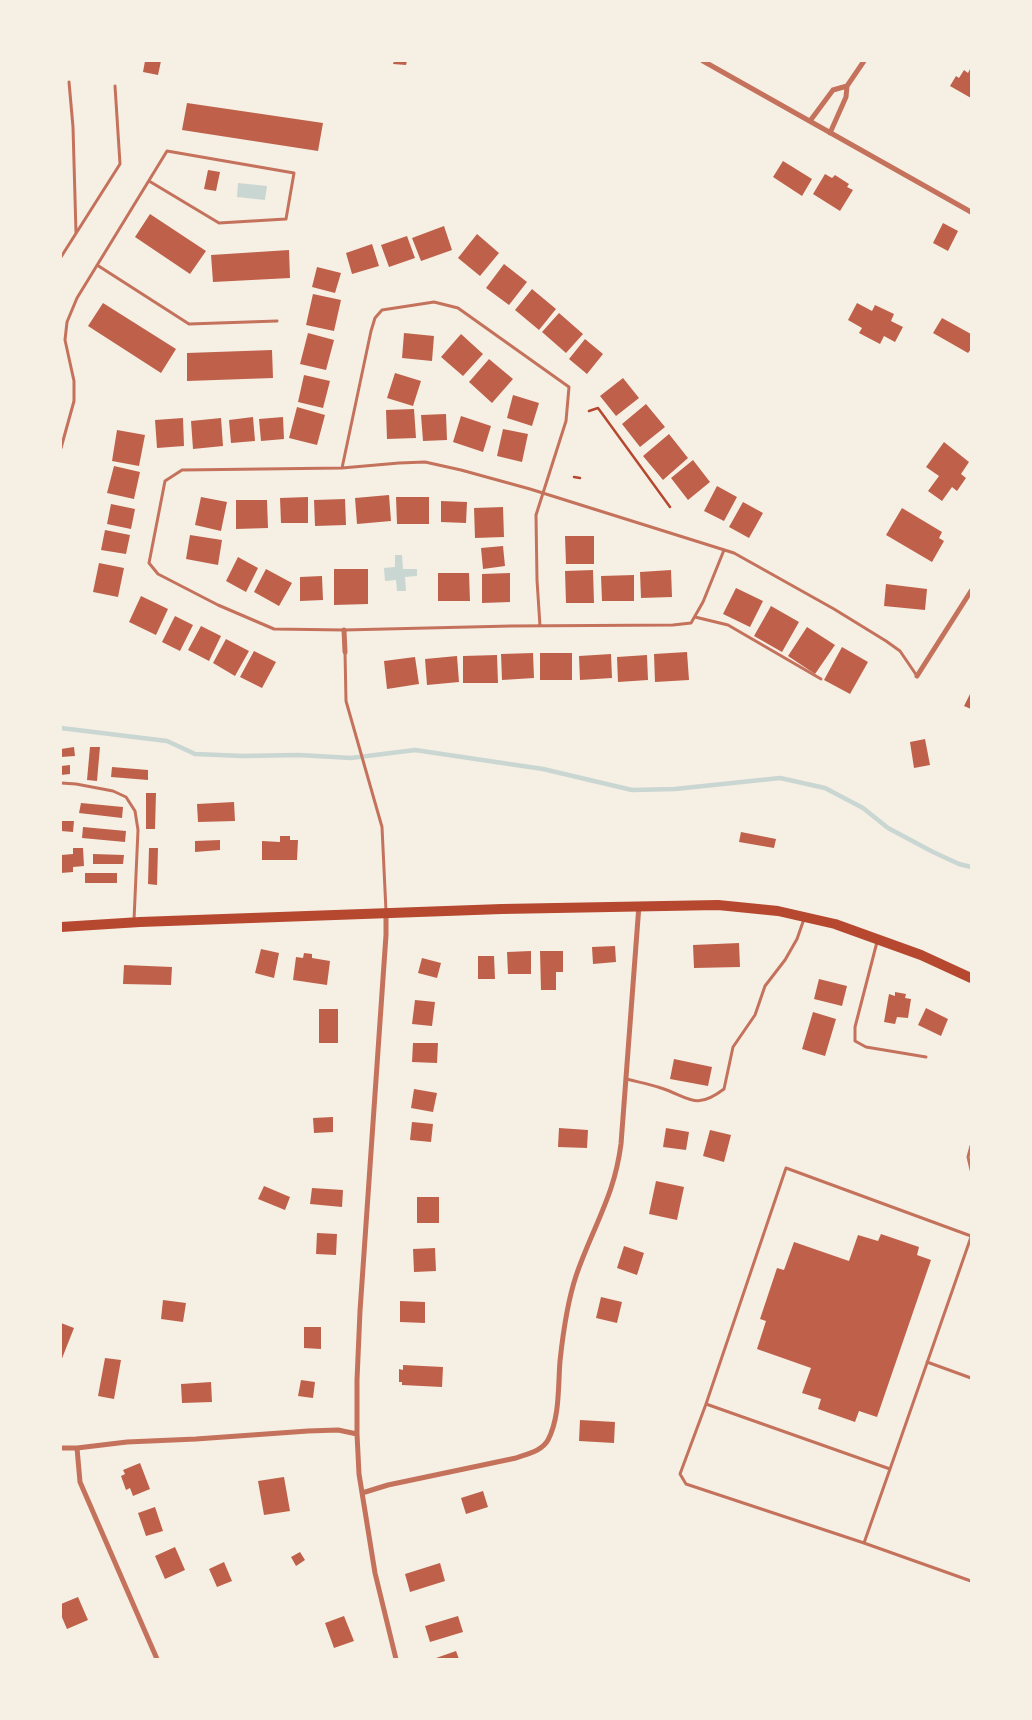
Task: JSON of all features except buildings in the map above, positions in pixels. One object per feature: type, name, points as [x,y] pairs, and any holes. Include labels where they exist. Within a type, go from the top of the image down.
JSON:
[{"type":"main road","points":[[61,927],[639,905],[718,905],[778,911],[835,924],[921,955],[971,978]]},
{"type":"street","points":[[703,61],[971,212]]},
{"type":"street","points":[[830,132],[846,97],[847,86],[864,61]]},
{"type":"street","points":[[810,122],[833,90],[847,86]]},
{"type":"street","points":[[917,676],[971,591]]},
{"type":"street","points":[[344,630],[345,652]]},
{"type":"street","points":[[362,1493],[398,1483],[516,1458],[532,1453],[547,1441],[556,1413],[560,1360],[571,1293],[576,1275],[611,1189],[616,1171],[624,1122],[639,905]]},
{"type":"street","points":[[386,914],[360,1312],[357,1434],[359,1474],[375,1574],[396,1659]]},
{"type":"street","points":[[61,1448],[308,1431],[338,1430],[357,1434]]},
{"type":"street","points":[[77,1448],[80,1482],[157,1659]]},
{"type":"lane","points":[[69,82],[73,126],[76,234]]},
{"type":"lane","points":[[61,257],[120,164],[115,86]]},
{"type":"lane","points":[[61,448],[74,401],[74,381],[65,340],[67,322],[77,298],[167,151],[294,173],[286,219],[219,222],[149,181]]},
{"type":"lane","points":[[97,265],[190,324],[277,321]]},
{"type":"lane","points":[[342,468],[374,318],[382,310],[434,302],[458,308],[569,387],[566,421],[536,515],[540,626]]},
{"type":"lane","points":[[724,550],[703,602],[691,623],[673,625],[344,630],[274,629],[218,605],[158,574],[149,563],[164,481],[182,470],[342,468],[425,462],[543,492],[734,553],[834,609],[886,641],[900,651],[917,676]]},
{"type":"lane","points":[[695,617],[728,625],[821,679]]},
{"type":"lane","points":[[345,652],[346,701],[382,827],[386,914]]},
{"type":"lane","points":[[61,783],[113,791],[126,797],[136,811],[138,830],[134,923]]},
{"type":"lane","points":[[626,1080],[661,1088],[688,1100],[709,1099],[724,1089],[733,1047],[754,1015],[764,986],[785,960],[797,939],[805,916]]},
{"type":"lane","points":[[878,939],[855,1028],[855,1041],[866,1047],[926,1057]]},
{"type":"lane","points":[[971,1146],[968,1157],[971,1170]]},
{"type":"lane","points":[[864,1543],[971,1236],[786,1168],[706,1404],[680,1474],[686,1484],[971,1581]]},
{"type":"lane","points":[[927,1362],[971,1378]]},
{"type":"lane","points":[[706,1404],[890,1469]]},
{"type":"path","points":[[588,411],[598,408],[670,507]]},
{"type":"path","points":[[574,477],[580,478]]},
{"type":"shaded area","points":[[238,183],[267,186],[265,200],[237,197]]},
{"type":"shaded area","points":[[395,555],[402,555],[403,569],[417,569],[417,576],[405,577],[406,591],[397,591],[396,580],[385,581],[384,568],[395,567]]},
{"type":"waterway","points":[[61,728],[167,741],[195,754],[243,756],[299,755],[351,758],[415,750],[543,769],[632,790],[675,789],[780,778],[825,788],[863,808],[888,828],[933,852],[959,864],[971,867]]}]
